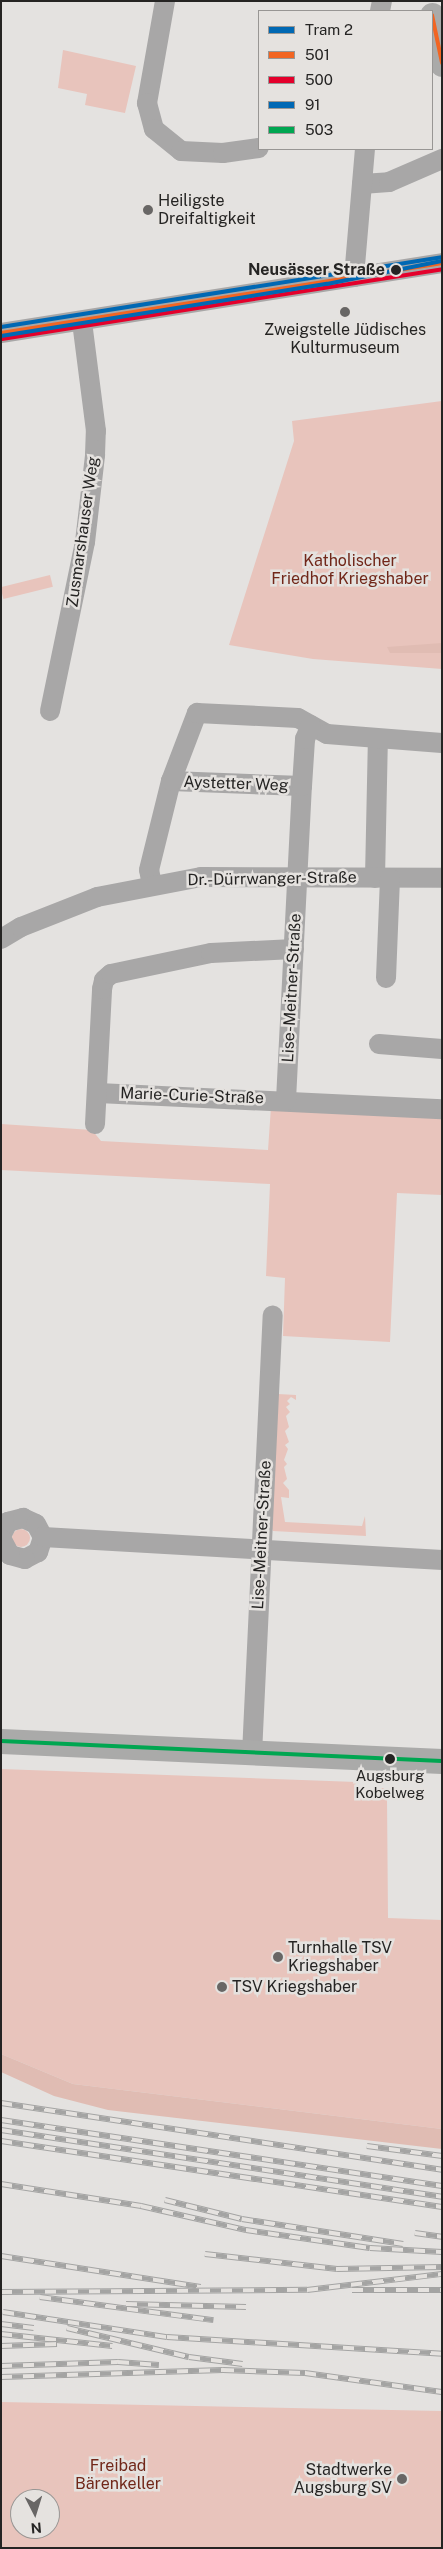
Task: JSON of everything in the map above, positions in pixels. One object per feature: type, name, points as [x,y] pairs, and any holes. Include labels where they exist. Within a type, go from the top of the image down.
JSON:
[{"type":"main road","points":[[433,18],[442,64]]},
{"type":"main road","points":[[1,1741],[252,1754],[442,1761]]},
{"type":"street","points":[[165,1],[147,103],[149,117],[154,129],[181,151],[223,153],[258,148]]},
{"type":"street","points":[[354,277],[365,150]]},
{"type":"street","points":[[362,184],[389,182],[442,159]]},
{"type":"street","points":[[1,333],[442,263]]},
{"type":"street","name":"Zusmarshauser Weg","points":[[50,711],[85,542],[95,455],[96,431],[82,321]]},
{"type":"street","name":"Aystetter Weg","points":[[152,885],[149,870],[171,781],[197,713],[298,718],[327,734],[442,743]]},
{"type":"street","name":"Aystetter Weg","points":[[298,876],[305,740],[311,725]]},
{"type":"street","name":"Dr.-Dürrwanger-Straße","points":[[378,739],[386,978]]},
{"type":"street","name":"Aystetter Weg","points":[[171,781],[302,786]]},
{"type":"street","name":"Lise-Meitner-Straße","points":[[286,1100],[298,876]]},
{"type":"street","name":"Dr.-Dürrwanger-Straße","points":[[1,939],[60,910],[97,897],[201,877],[442,878]]},
{"type":"street","name":"Marie-Curie-Straße","points":[[95,1124],[104,980],[111,974],[211,953],[294,948]]},
{"type":"street","points":[[379,1044],[442,1048]]},
{"type":"street","name":"Marie-Curie-Straße","points":[[98,1093],[286,1100],[442,1109]]},
{"type":"street","name":"Lise-Meitner-Straße","points":[[252,1754],[273,1316]]},
{"type":"street","points":[[23,1518],[36,1524],[42,1537],[38,1552],[25,1559],[10,1556],[1,1537],[8,1522],[23,1518]]},
{"type":"street","points":[[42,1537],[442,1560]]},
{"type":"green space","points":[[63,50],[136,66],[125,113],[85,105],[87,94],[58,88]]},
{"type":"green space","name":"Katholischer Friedhof Kriegshaber","points":[[442,401],[442,669],[313,659],[229,645],[294,441],[292,421]]},
{"type":"green space","points":[[50,575],[53,587],[3,599],[1,587]]},
{"type":"green space","points":[[271,1107],[442,1116],[442,1195],[397,1193],[390,1342],[283,1336],[285,1278],[266,1276],[270,1184],[1,1170],[1,1124],[92,1130],[101,1141],[268,1150]]},
{"type":"green space","points":[[278,1394],[296,1395],[296,1400],[291,1397],[287,1401],[290,1404],[286,1407],[290,1412],[286,1416],[289,1427],[285,1431],[289,1442],[285,1445],[288,1449],[284,1460],[287,1464],[284,1467],[287,1479],[283,1483],[289,1490],[289,1498],[281,1497],[285,1522],[362,1526],[365,1516],[366,1536],[273,1531],[270,1524]]},
{"type":"green space","points":[[17,1529],[25,1529],[30,1534],[28,1545],[17,1547],[12,1542],[12,1534]]},
{"type":"green space","name":"TSV Kriegshaber","points":[[1,1769],[356,1782],[355,1788],[384,1788],[387,1798],[388,1918],[442,1920],[442,2129],[73,2084],[1,2054]]},
{"type":"green space","name":"Freibad Bärenkeller","points":[[1,2402],[442,2411],[442,2548],[1,2548]]},
{"type":"shaded area","points":[[442,643],[442,653],[390,653],[387,647]]},
{"type":"shaded area","points":[[1,2054],[73,2084],[442,2129],[442,2149],[108,2110],[54,2096],[1,2072]]},
{"type":"railway","points":[[1,2103],[442,2170]]},
{"type":"railway","points":[[1,2120],[442,2186]]},
{"type":"railway","points":[[1,2130],[442,2197]]},
{"type":"railway","points":[[1,2141],[442,2207]]},
{"type":"railway","points":[[367,2146],[442,2156]]},
{"type":"railway","points":[[1,2184],[141,2206],[246,2230],[370,2248],[442,2252]]},
{"type":"railway","points":[[165,2200],[242,2219],[403,2244]]},
{"type":"railway","points":[[415,2233],[442,2237]]},
{"type":"railway","points":[[205,2254],[337,2269],[442,2267]]},
{"type":"railway","points":[[1,2256],[201,2287]]},
{"type":"railway","points":[[1,2292],[307,2290],[442,2274]]},
{"type":"railway","points":[[352,2290],[442,2290]]},
{"type":"railway","points":[[40,2297],[213,2320]]},
{"type":"railway","points":[[126,2304],[246,2307]]},
{"type":"railway","points":[[3,2312],[167,2337],[442,2354]]},
{"type":"railway","points":[[1,2324],[34,2328]]},
{"type":"railway","points":[[67,2328],[189,2357],[243,2364]]},
{"type":"railway","points":[[1,2334],[112,2346]]},
{"type":"railway","points":[[1,2346],[57,2344]]},
{"type":"railway","points":[[1,2366],[118,2362],[159,2365]]},
{"type":"railway","points":[[1,2377],[223,2370],[305,2373],[442,2392]]},
{"type":"tram line","name":"2","points":[[1,336],[327,284],[442,261]]},
{"type":"transit line","name":"501","points":[[433,20],[442,63]]},
{"type":"transit line","name":"91","points":[[1,327],[441,257]]},
{"type":"transit line","name":"501","points":[[1,333],[442,263]]},
{"type":"transit line","name":"500","points":[[2,339],[442,269]]},
{"type":"transit line","name":"503","points":[[1,1741],[442,1761]]},
{"type":"place","name":"Heiligste Dreifaltigkeit","points":[[148,210]]},
{"type":"place","name":"Neusässer Straße","points":[[396,270]]},
{"type":"place","name":"Zweigstelle Jüdisches Kulturmuseum","points":[[345,312]]},
{"type":"place","name":"Augsburg Kobelweg","points":[[390,1759]]},
{"type":"place","name":"Turnhalle TSV Kriegshaber","points":[[278,1957]]},
{"type":"place","name":"TSV Kriegshaber","points":[[222,1987]]},
{"type":"place","name":"Stadtwerke Augsburg SV","points":[[402,2479]]}]
